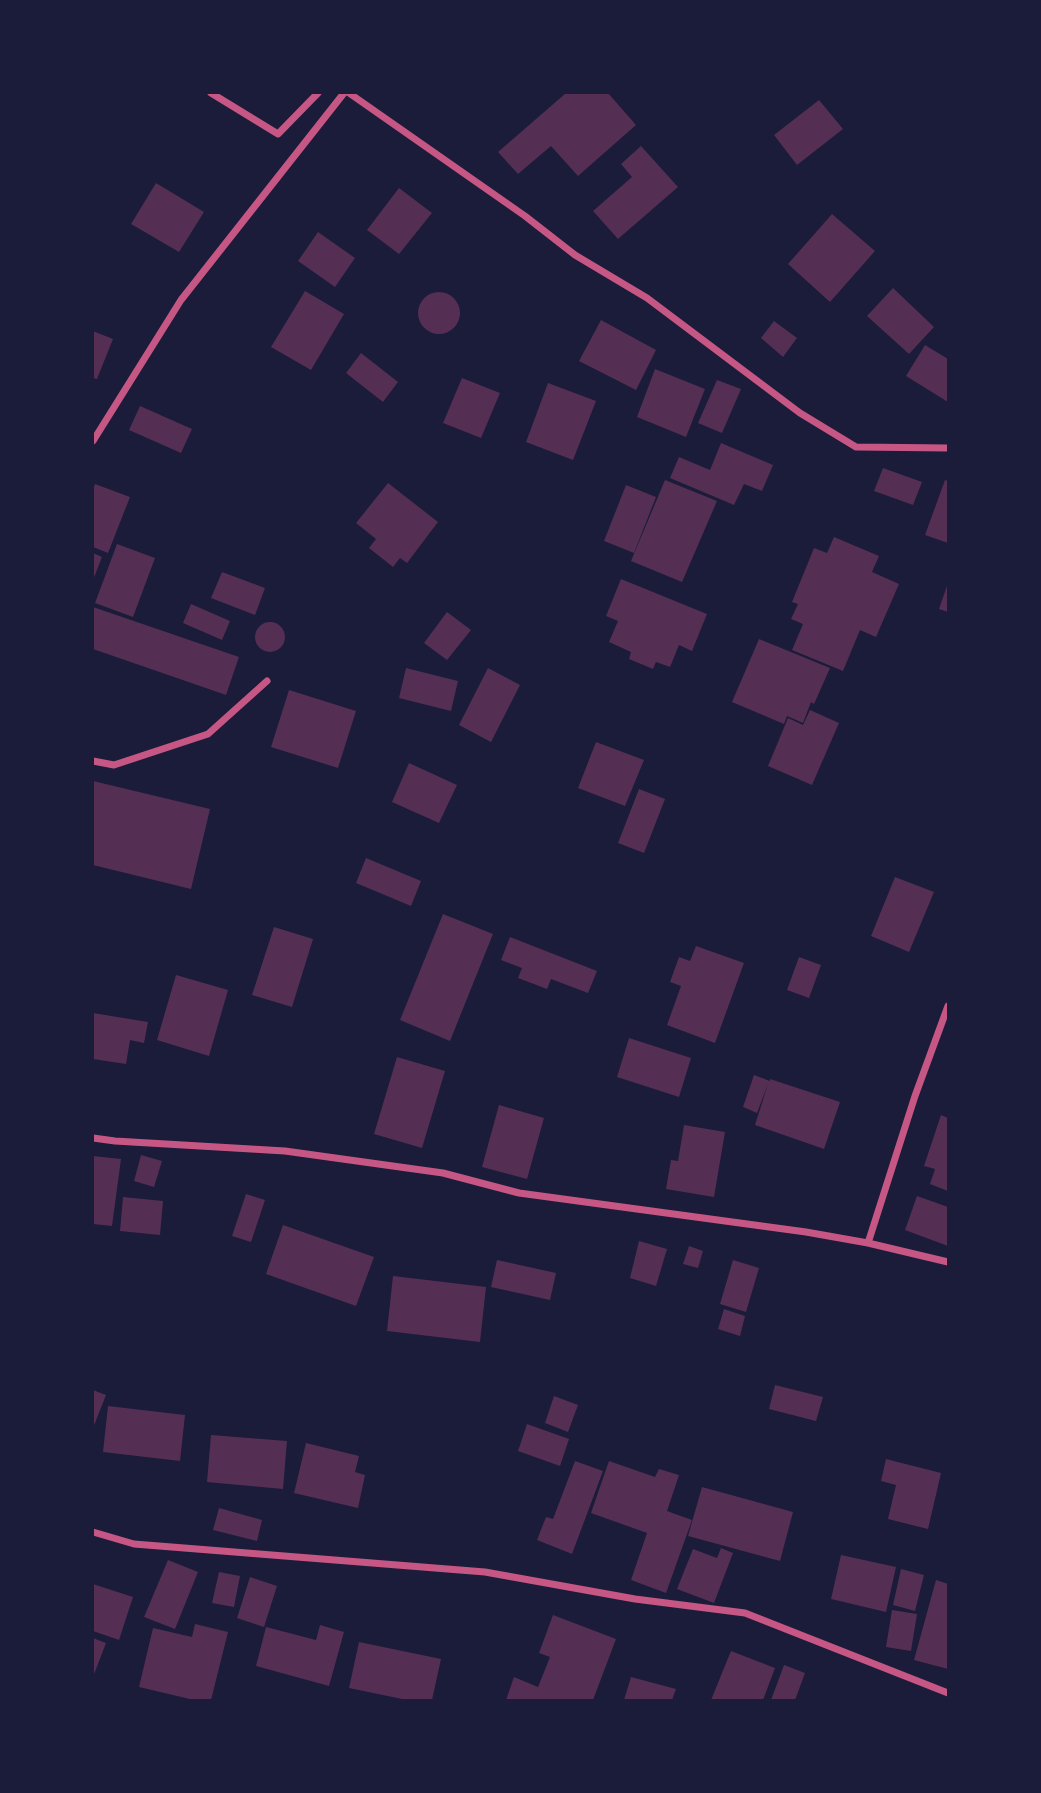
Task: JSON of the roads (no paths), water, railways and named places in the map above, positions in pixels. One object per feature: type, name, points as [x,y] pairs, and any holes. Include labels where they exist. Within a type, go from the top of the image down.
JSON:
[{"type":"street","points":[[211,93],[278,134],[318,93]]},
{"type":"street","points":[[93,442],[181,300],[347,93],[525,216],[575,255],[647,298],[800,414],[856,447],[948,449]]},
{"type":"street","points":[[93,761],[114,765],[208,734],[267,681]]},
{"type":"street","points":[[868,1242],[915,1096],[948,1006]]},
{"type":"street","points":[[93,1138],[285,1151],[443,1173],[519,1193],[806,1232],[868,1242],[948,1262]]},
{"type":"street","points":[[93,1532],[134,1544],[485,1573],[635,1599],[745,1612],[948,1693]]}]
